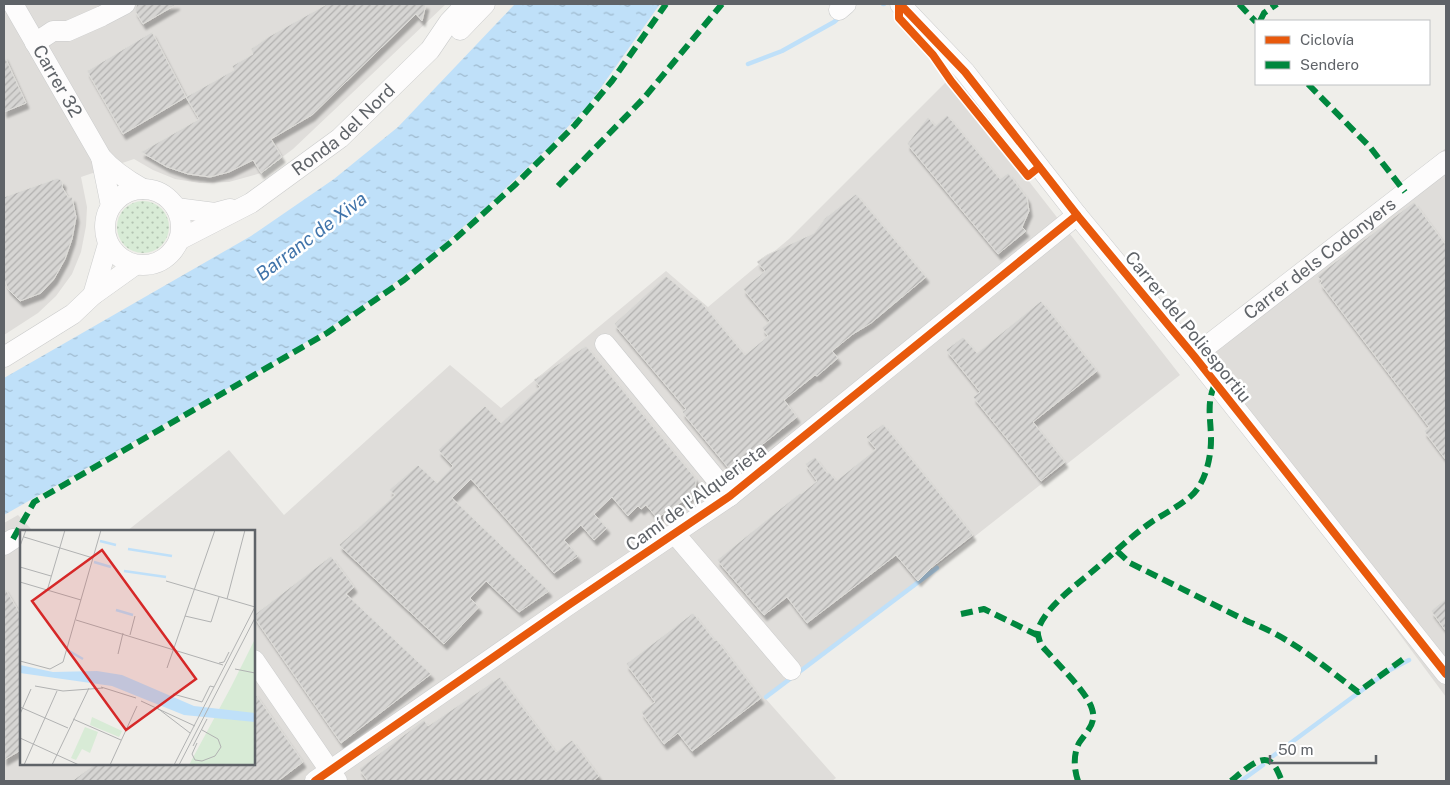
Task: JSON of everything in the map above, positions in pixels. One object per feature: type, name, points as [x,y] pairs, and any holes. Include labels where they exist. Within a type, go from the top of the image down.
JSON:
[{"type":"street","name":"Carrer 32","points":[[12,4],[101,158],[118,174],[143,189]]},
{"type":"street","points":[[35,42],[53,31],[68,30],[125,4]]},
{"type":"street","name":"Ronda del Nord","points":[[179,240],[251,203],[340,138],[430,50],[449,22],[466,4]]},
{"type":"street","name":"Ronda del Nord","points":[[430,50],[460,31],[485,4]]},
{"type":"street","name":"Carrer del Poliesportiu","points":[[900,4],[965,72],[1077,215],[1194,356],[1446,673]]},
{"type":"street","name":"Carrer 32","points":[[101,158],[111,206]]},
{"type":"street","name":"Carrer dels Codonyers","points":[[1194,356],[1446,162]]},
{"type":"street","points":[[143,189],[153,190],[170,200],[180,218],[181,229],[179,240],[174,250],[166,258],[146,266],[134,265],[124,261],[115,254],[108,244],[105,231],[106,218],[111,206],[125,194],[143,189]]},
{"type":"street","name":"Ronda del Nord","points":[[176,208],[215,213],[251,203]]},
{"type":"street","name":"Camí de l'Alquerieta","points":[[327,778],[566,606],[730,496],[1077,215]]},
{"type":"street","points":[[93,296],[108,244]]},
{"type":"street","points":[[4,357],[73,314],[93,296],[134,265]]},
{"type":"street","points":[[4,343],[73,314]]},
{"type":"street","name":"Camí de l'Alquerieta","points":[[605,344],[730,496]]},
{"type":"street","points":[[674,534],[791,670]]},
{"type":"street","points":[[255,662],[327,778]]},
{"type":"shaded area","points":[[4,4],[446,4],[293,149],[261,173],[229,182],[200,183],[175,179],[153,170],[134,159],[81,177],[87,207],[86,226],[81,252],[72,274],[56,296],[38,313],[4,335]]},
{"type":"shaded area","points":[[949,79],[1180,375],[918,581],[765,698],[836,778],[832,781],[4,781],[4,523],[18,515],[32,530],[20,530],[20,765],[255,765],[255,530],[128,530],[229,450],[284,515],[450,365],[501,408],[666,271],[708,307],[789,239]]},
{"type":"shaded area","points":[[1446,148],[1446,697],[1189,350]]},
{"type":"green space","points":[[138,201],[148,201],[162,208],[169,222],[169,232],[162,246],[148,253],[138,253],[128,249],[121,242],[117,232],[117,222],[121,212],[128,205]]},
{"type":"water","name":"Barranc de Xiva","points":[[515,4],[660,4],[590,103],[551,145],[486,207],[423,262],[354,312],[281,358],[4,515],[4,378],[251,236],[334,179],[398,127]]},
{"type":"building","points":[[137,4],[177,4],[143,24],[135,11]]},
{"type":"building","points":[[327,4],[426,4],[422,21],[416,14],[312,115],[271,139],[282,157],[261,173],[253,160],[229,172],[210,177],[188,174],[167,167],[141,152],[199,119],[186,97],[234,70],[232,66],[253,54],[251,49],[268,37]]},
{"type":"building","points":[[152,32],[186,97],[123,134],[87,71]]},
{"type":"building","points":[[4,55],[26,103],[4,112]]},
{"type":"building","points":[[947,115],[1000,179],[1008,173],[1027,198],[1029,211],[1022,227],[1026,231],[998,254],[907,144],[928,117],[935,126]]},
{"type":"building","points":[[58,178],[63,182],[62,187],[68,197],[72,197],[76,217],[72,239],[65,259],[54,279],[41,293],[20,301],[8,289],[4,279],[4,197]]},
{"type":"building","points":[[856,194],[926,277],[871,323],[853,334],[832,351],[838,358],[784,400],[797,417],[730,470],[682,412],[686,409],[614,324],[666,276],[691,297],[700,301],[745,355],[768,336],[762,328],[770,321],[743,289],[765,271],[757,262],[767,255],[814,233],[825,218]]},
{"type":"building","points":[[1414,202],[1446,245],[1446,460],[1424,431],[1429,427],[1320,283],[1322,281],[1317,276]]},
{"type":"building","points":[[1041,301],[1097,371],[1033,422],[1065,462],[1041,481],[973,397],[980,392],[946,350],[963,337],[977,353]]},
{"type":"building","points":[[586,346],[696,479],[695,493],[657,518],[646,505],[641,509],[638,506],[628,516],[612,497],[594,514],[607,528],[594,540],[581,525],[564,540],[578,556],[554,573],[471,479],[452,498],[549,591],[519,612],[486,581],[470,598],[479,607],[444,644],[339,545],[395,495],[389,490],[418,465],[437,483],[453,466],[438,450],[485,406],[501,423],[540,387],[534,380]]},
{"type":"building","points":[[883,424],[973,535],[932,567],[918,581],[896,555],[807,623],[787,597],[764,615],[717,560],[817,481],[805,464],[815,457],[827,473],[829,472],[836,481],[876,449],[866,437]]},
{"type":"building","points":[[331,556],[354,587],[346,594],[431,674],[341,743],[255,618],[255,614]]},
{"type":"building","points":[[4,587],[20,613],[20,751],[4,760]]},
{"type":"building","points":[[1446,598],[1446,631],[1431,611]]},
{"type":"building","points":[[693,613],[715,641],[717,640],[761,698],[692,751],[678,733],[664,744],[641,712],[655,702],[626,664]]},
{"type":"building","points":[[500,677],[556,752],[572,740],[599,776],[593,781],[368,781],[359,769],[424,720],[428,726]]},
{"type":"building","points":[[255,693],[303,762],[278,781],[72,781],[94,765],[255,765]]},
{"type":"waterway","points":[[748,64],[782,51],[834,22],[841,16]]},
{"type":"waterway","points":[[766,697],[937,568]]},
{"type":"waterway","points":[[1273,756],[1388,671],[1409,660]]},
{"type":"waterway","points":[[1241,781],[1263,765]]},
{"type":"marked path","points":[[13,539],[34,502],[327,333],[404,280],[456,238],[516,184],[575,125],[612,81],[666,4]]},
{"type":"marked path","points":[[558,186],[644,98],[722,4]]},
{"type":"marked path","points":[[1239,4],[1255,21]]},
{"type":"marked path","points":[[1260,20],[1264,13],[1277,4]]},
{"type":"marked path","points":[[1309,85],[1370,147],[1405,192]]},
{"type":"marked path","points":[[1078,781],[1075,757],[1079,743],[1092,723],[1092,709],[1077,685],[1041,645],[1038,629],[1043,618],[1066,593],[1139,531],[1182,503],[1196,491],[1203,478],[1210,455],[1210,405],[1215,384]]},
{"type":"marked path","points":[[1117,551],[1130,563],[1293,644],[1358,692],[1406,657]]},
{"type":"marked path","points":[[961,614],[984,609],[1037,635]]},
{"type":"marked path","points":[[1231,781],[1249,766],[1265,760],[1274,765],[1282,781]]},
{"type":"cycle path","points":[[899,4],[899,18],[933,55],[951,81],[1028,176],[1039,167]]},
{"type":"cycle path","points":[[900,4],[965,72],[1077,215],[1194,356],[1446,674]]},
{"type":"cycle path","points":[[315,781],[567,606],[730,496],[1077,215]]}]
